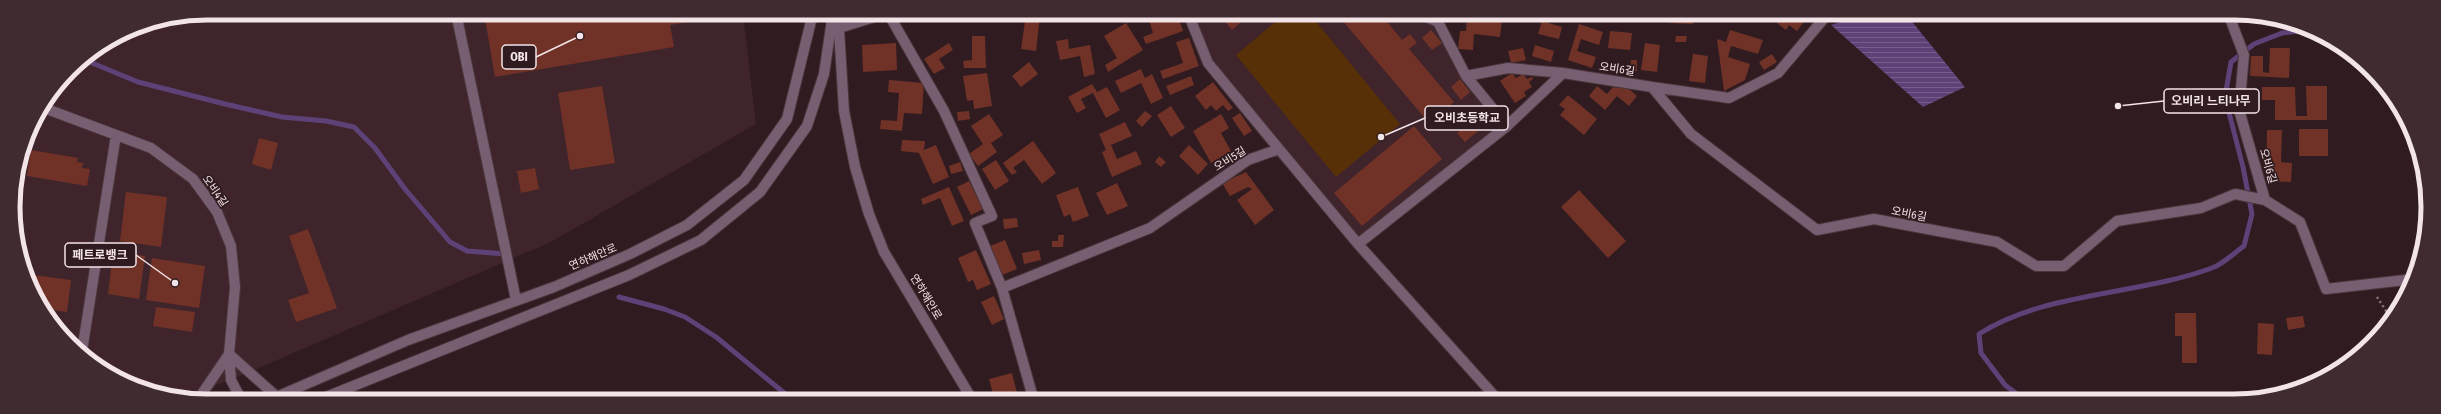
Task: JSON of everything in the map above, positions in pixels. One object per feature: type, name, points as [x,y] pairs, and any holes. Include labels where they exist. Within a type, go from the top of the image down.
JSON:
[{"type":"street","points":[[457,20],[516,300]]},
{"type":"street","name":"연하해안로","points":[[284,394],[408,340],[516,300],[630,254],[687,225],[744,180],[787,119],[811,20]]},
{"type":"street","points":[[333,394],[629,274],[701,240],[760,192],[807,126],[824,74],[832,20]]},
{"type":"street","name":"연하해안로","points":[[838,20],[844,111],[855,167],[869,214],[884,252],[969,394]]},
{"type":"street","points":[[839,28],[865,20]]},
{"type":"street","points":[[892,20],[944,111],[992,216],[974,223],[1002,288],[1032,394]]},
{"type":"street","points":[[1191,20],[1208,63],[1358,244],[1493,394]]},
{"type":"street","points":[[1433,20],[1438,22],[1466,76],[1507,126]]},
{"type":"street","points":[[1652,87],[1728,98],[1778,73],[1823,20]]},
{"type":"street","name":"오비6길","points":[[1466,76],[1508,68],[1563,73],[1652,87],[1691,134],[1817,230],[1874,219],[1997,242],[2036,266],[2064,266],[2117,221],[2201,208],[2235,194],[2265,200],[2239,110],[2244,55],[2231,20]]},
{"type":"street","points":[[1358,244],[1507,126],[1563,73]]},
{"type":"street","name":"오비4길","points":[[48,109],[151,148],[193,179],[217,212],[231,246],[235,287],[229,354],[231,380],[238,394]]},
{"type":"street","points":[[83,347],[116,135]]},
{"type":"street","name":"오비5길","points":[[1002,288],[1150,228],[1248,160],[1279,149]]},
{"type":"street","points":[[2265,200],[2300,222],[2326,289],[2407,280]]},
{"type":"street","points":[[202,394],[229,354],[267,394]]},
{"type":"path","points":[[2369,283],[2388,313]]},
{"type":"shaded area","points":[[195,20],[744,20],[756,124],[551,242],[231,380],[192,394],[159,388],[124,375],[93,355],[66,330],[45,300],[34,279],[26,255],[20,219],[20,195],[26,159],[34,135],[45,113],[66,84],[93,59],[113,45],[135,34],[159,26]]},
{"type":"shaded area","points":[[1191,20],[1433,20],[1438,22],[1466,76],[1507,126],[1358,244],[1208,63]]},
{"type":"shaded area","points":[[1278,20],[1315,20],[1400,124],[1336,177],[1236,55]]},
{"type":"shaded area","points":[[1846,20],[1911,20],[1965,87],[1923,107],[1831,25]]},
{"type":"building","points":[[485,20],[702,20],[670,25],[674,47],[495,77]]},
{"type":"building","points":[[1025,20],[1040,20],[1036,51],[1021,49]]},
{"type":"building","points":[[1149,20],[1179,20],[1183,31],[1146,44],[1143,37],[1153,33]]},
{"type":"building","points":[[1224,20],[1243,20],[1232,30]]},
{"type":"building","points":[[1342,20],[1386,20],[1402,40],[1410,34],[1417,43],[1409,49],[1454,102],[1429,123]]},
{"type":"building","points":[[1467,20],[1502,20],[1500,37],[1474,34],[1473,50],[1458,49],[1460,31],[1466,31]]},
{"type":"building","points":[[1669,20],[1693,20],[1693,24],[1669,23]]},
{"type":"building","points":[[1779,20],[1799,20],[1803,23],[1797,31],[1789,25],[1786,30],[1777,23]]},
{"type":"building","points":[[1542,21],[1562,27],[1559,39],[1538,34]]},
{"type":"building","points":[[1126,23],[1143,50],[1108,72],[1105,65],[1117,58],[1104,36]]},
{"type":"building","points":[[1579,24],[1603,32],[1599,45],[1581,39],[1577,51],[1596,57],[1592,68],[1568,60]]},
{"type":"building","points":[[1431,30],[1442,43],[1432,50],[1422,38]]},
{"type":"building","points":[[1730,30],[1763,40],[1758,54],[1731,46],[1728,57],[1750,64],[1745,80],[1724,91],[1717,39],[1726,42]]},
{"type":"building","points":[[1610,31],[1632,33],[1630,50],[1608,48]]},
{"type":"building","points":[[972,36],[985,36],[986,68],[964,68],[963,61],[972,60]]},
{"type":"building","points":[[1676,36],[1687,36],[1686,42],[1675,42]]},
{"type":"building","points":[[1189,38],[1199,66],[1163,79],[1160,71],[1183,63],[1176,42]]},
{"type":"building","points":[[1068,39],[1069,49],[1090,45],[1095,74],[1084,77],[1080,56],[1060,60],[1056,41]]},
{"type":"building","points":[[896,43],[897,70],[863,72],[862,45]]},
{"type":"building","points":[[949,43],[953,50],[939,59],[945,68],[934,74],[924,59]]},
{"type":"building","points":[[1645,43],[1660,45],[1657,72],[1641,70]]},
{"type":"building","points":[[1535,45],[1554,51],[1551,62],[1532,56]]},
{"type":"building","points":[[1523,48],[1526,60],[1511,63],[1508,51]]},
{"type":"building","points":[[2270,48],[2290,48],[2289,78],[2250,76],[2251,56],[2263,56],[2263,72],[2269,73]]},
{"type":"building","points":[[1693,54],[1708,56],[1705,83],[1689,81]]},
{"type":"building","points":[[1772,54],[1777,62],[1764,70],[1759,62]]},
{"type":"building","points":[[1631,60],[1637,60],[1637,71],[1630,71]]},
{"type":"building","points":[[1029,62],[1038,74],[1021,87],[1012,76]]},
{"type":"building","points":[[1141,69],[1145,78],[1152,74],[1163,98],[1151,104],[1141,83],[1121,93],[1115,81]]},
{"type":"building","points":[[987,73],[992,106],[974,109],[973,100],[967,101],[963,76]]},
{"type":"building","points":[[1512,73],[1516,78],[1523,74],[1527,79],[1532,77],[1533,79],[1529,82],[1532,87],[1524,92],[1526,96],[1515,103],[1500,81]]},
{"type":"building","points":[[1191,76],[1194,85],[1170,95],[1166,86]]},
{"type":"building","points":[[1460,79],[1470,92],[1461,100],[1451,87]]},
{"type":"building","points":[[889,80],[924,83],[922,114],[904,113],[902,131],[880,129],[881,120],[897,121],[899,93],[888,92]]},
{"type":"building","points":[[1213,82],[1233,108],[1228,111],[1223,105],[1216,111],[1211,105],[1206,110],[1195,96]]},
{"type":"building","points":[[1092,84],[1097,92],[1107,87],[1120,110],[1106,118],[1093,93],[1081,99],[1086,108],[1077,113],[1068,97]]},
{"type":"building","points":[[602,86],[615,163],[570,170],[558,93]]},
{"type":"building","points":[[1597,86],[1607,94],[1613,87],[1629,89],[1637,96],[1629,106],[1617,96],[1605,110],[1589,96]]},
{"type":"building","points":[[2306,86],[2327,86],[2327,120],[2275,120],[2275,100],[2262,100],[2262,87],[2295,87],[2296,116],[2307,116]]},
{"type":"building","points":[[1568,95],[1597,119],[1584,135],[1560,115],[1565,109],[1559,105]]},
{"type":"building","points":[[1171,106],[1185,128],[1171,137],[1157,115]]},
{"type":"building","points":[[969,111],[970,119],[958,121],[957,112]]},
{"type":"building","points":[[1145,111],[1152,116],[1142,127],[1136,121]]},
{"type":"building","points":[[1240,113],[1252,131],[1244,136],[1232,118]]},
{"type":"building","points":[[989,114],[1003,135],[991,143],[997,152],[978,166],[969,154],[983,144],[971,126]]},
{"type":"building","points":[[1221,114],[1229,128],[1221,133],[1231,151],[1211,163],[1193,131]]},
{"type":"building","points":[[1125,122],[1132,136],[1111,145],[1117,159],[1136,151],[1142,164],[1112,177],[1102,152],[1106,150],[1099,134]]},
{"type":"building","points":[[1470,122],[1478,131],[1465,142],[1457,133]]},
{"type":"building","points":[[1414,126],[1442,159],[1362,226],[1334,193]]},
{"type":"building","points":[[2299,129],[2328,129],[2328,156],[2299,156]]},
{"type":"building","points":[[2267,130],[2282,130],[2281,162],[2292,163],[2291,182],[2266,181]]},
{"type":"building","points":[[259,138],[278,143],[271,170],[252,164]]},
{"type":"building","points":[[902,140],[925,141],[924,150],[936,145],[949,177],[933,184],[919,153],[901,151]]},
{"type":"building","points":[[1033,141],[1056,173],[1042,184],[1024,160],[1013,168],[1017,172],[1012,175],[1003,163]]},
{"type":"building","points":[[1189,145],[1208,164],[1198,175],[1179,156]]},
{"type":"building","points":[[31,150],[78,158],[77,162],[83,163],[82,168],[90,169],[87,186],[27,176]]},
{"type":"building","points":[[1159,156],[1166,162],[1161,167],[1155,162]]},
{"type":"building","points":[[996,160],[1009,181],[995,190],[982,169]]},
{"type":"building","points":[[960,162],[963,171],[951,174],[949,166]]},
{"type":"building","points":[[535,168],[539,189],[521,193],[517,171]]},
{"type":"building","points":[[1246,172],[1274,210],[1255,225],[1237,200],[1252,189],[1248,187],[1230,196],[1222,183]]},
{"type":"building","points":[[969,181],[983,209],[971,215],[957,187]]},
{"type":"building","points":[[1117,183],[1128,206],[1107,215],[1096,193]]},
{"type":"building","points":[[949,187],[964,221],[952,226],[940,198],[923,205],[921,199]]},
{"type":"building","points":[[1078,187],[1089,216],[1073,222],[1070,214],[1064,217],[1056,195]]},
{"type":"building","points":[[1579,190],[1626,241],[1608,258],[1561,207]]},
{"type":"building","points":[[126,192],[167,197],[161,247],[120,241]]},
{"type":"building","points":[[1017,218],[1018,227],[1004,229],[1003,219]]},
{"type":"building","points":[[308,229],[337,308],[296,322],[288,300],[309,293],[289,236]]},
{"type":"building","points":[[1058,235],[1064,235],[1063,247],[1052,247],[1052,241],[1058,241]]},
{"type":"building","points":[[1005,240],[1017,269],[1002,275],[990,246]]},
{"type":"building","points":[[976,250],[991,284],[977,290],[973,280],[968,282],[958,258]]},
{"type":"building","points":[[1039,250],[1041,260],[1024,264],[1022,253]]},
{"type":"building","points":[[113,252],[145,256],[139,299],[108,294]]},
{"type":"building","points":[[152,258],[205,266],[199,308],[146,300]]},
{"type":"building","points":[[33,275],[71,280],[67,312],[51,310],[39,290]]},
{"type":"building","points":[[994,296],[1004,319],[992,325],[981,302]]},
{"type":"building","points":[[156,307],[195,312],[192,332],[153,326]]},
{"type":"building","points":[[2175,313],[2196,313],[2197,363],[2182,363],[2182,336],[2175,336]]},
{"type":"building","points":[[2303,316],[2305,327],[2288,330],[2286,318]]},
{"type":"building","points":[[2258,323],[2274,324],[2272,355],[2257,354]]},
{"type":"building","points":[[1012,373],[1017,394],[993,394],[989,379]]},
{"type":"waterway","points":[[2017,394],[2005,385],[1981,353],[1979,334],[2005,320],[2033,310],[2092,295],[2184,277],[2212,268],[2244,246],[2252,214],[2243,167],[2225,97],[2231,62],[2254,44],[2282,33],[2298,31]]},
{"type":"waterway","points":[[89,62],[138,82],[225,104],[282,117],[326,121],[354,127],[375,148],[405,189],[450,242],[467,251],[506,254]]},
{"type":"waterway","points":[[619,297],[664,309],[685,317],[716,337],[785,394]]},
{"type":"place","name":"OBI","points":[[580,36]]},
{"type":"place","name":"오비리 느티나무","points":[[2118,106]]},
{"type":"place","name":"오비초등학교","points":[[1381,137]]},
{"type":"place","name":"페트로뱅크","points":[[175,283]]}]
